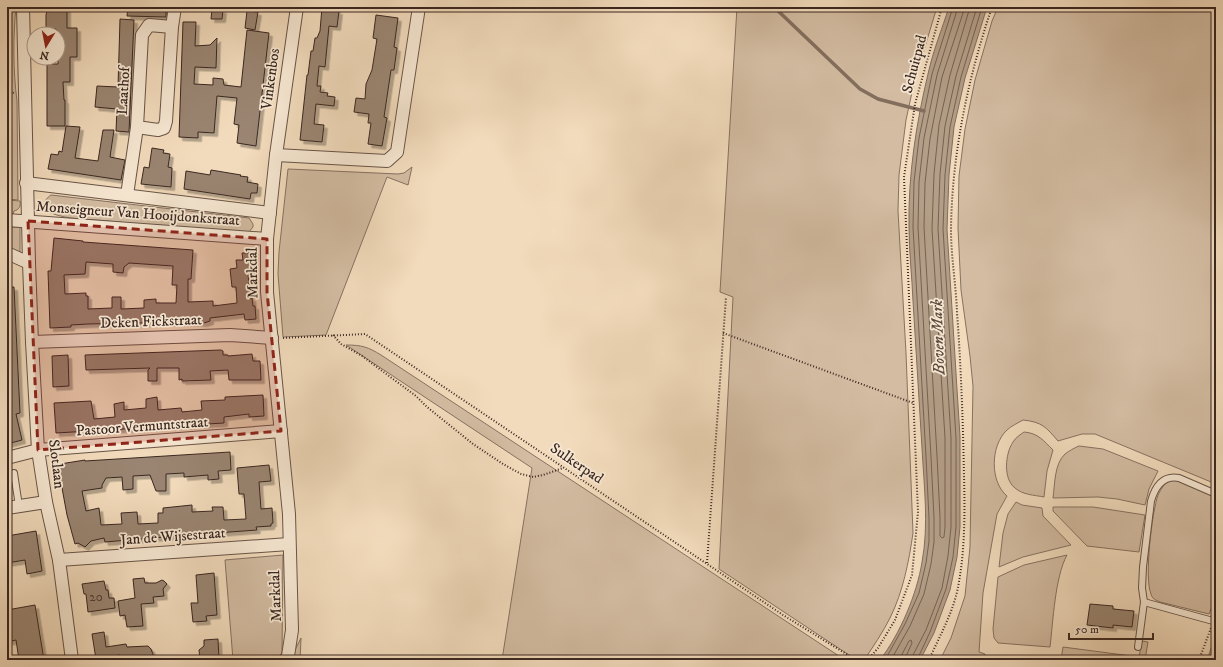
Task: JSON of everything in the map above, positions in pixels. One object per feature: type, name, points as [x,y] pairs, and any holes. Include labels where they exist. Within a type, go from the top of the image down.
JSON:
[{"type":"street","name":"Slotlaan","points":[[23,7],[26,183],[38,450],[46,502],[59,560],[72,660]]},
{"type":"street","name":"Laathof","points":[[172,27],[149,25],[142,35],[137,127],[158,130],[164,128],[166,121],[172,27],[175,7]]},
{"type":"street","name":"Vinkenbos","points":[[276,155],[296,7]]},
{"type":"street","points":[[276,155],[387,162],[397,152],[419,7]]},
{"type":"street","points":[[127,195],[137,127]]},
{"type":"street","name":"Markdal","points":[[276,155],[267,239],[267,292],[289,514],[292,630],[288,656],[285,660]]},
{"type":"street","name":"Monseigneur Van Hooijdonkstraat","points":[[26,183],[270,213]]},
{"type":"street","name":"Monseigneur Van Hooijdonkstraat","points":[[7,220],[267,239]]},
{"type":"street","points":[[7,253],[29,263]]},
{"type":"street","name":"Deken Fickstraat","points":[[32,342],[230,335],[272,338]]},
{"type":"street","name":"Pastoor Vermuntstraat","points":[[7,458],[38,450],[281,431]]},
{"type":"street","points":[[7,508],[46,502]]},
{"type":"street","name":"Jan de Wijsestraat","points":[[59,560],[289,544]]},
{"type":"lane","points":[[14,473],[19,506]]},
{"type":"lane","points":[[1138,647],[1144,602],[1142,588],[1143,567],[1151,500],[1158,486],[1164,480],[1173,477],[1179,478],[1216,494]]},
{"type":"lane","points":[[1144,602],[1213,621]]},
{"type":"path","name":"Schuitpad","points":[[868,660],[878,648],[895,620],[912,575],[918,512],[904,177],[915,104],[942,7]]},
{"type":"path","points":[[929,660],[951,614],[957,591],[963,548],[965,499],[963,420],[951,230],[953,194],[962,118],[981,40],[992,7]]},
{"type":"path","points":[[706,563],[726,296]]},
{"type":"path","points":[[723,333],[913,403]]},
{"type":"path","name":"Sulkerpad","points":[[272,338],[364,334],[783,615],[856,660]]},
{"type":"path","points":[[333,335],[341,344],[362,356],[416,396],[426,407],[473,444],[503,464],[521,474],[533,477],[564,468]]},
{"type":"path","points":[[1199,660],[1213,621]]},
{"type":"highlighted area","points":[[28,221],[267,239],[267,292],[281,431],[38,450]]},
{"type":"shaded area","points":[[7,7],[16,7],[14,54],[17,101],[18,200],[7,199]]},
{"type":"shaded area","points":[[737,7],[937,7],[914,83],[906,120],[899,175],[898,211],[906,353],[913,533],[910,554],[899,598],[884,629],[864,660],[849,655],[719,569],[733,297],[720,292]]},
{"type":"shaded area","points":[[998,7],[1216,7],[1216,484],[1095,434],[1082,434],[1058,441],[1047,429],[1035,422],[1023,420],[1013,426],[1001,437],[995,454],[994,464],[997,482],[1001,490],[1007,496],[997,514],[983,593],[979,652],[985,654],[984,660],[940,660],[951,638],[965,596],[970,547],[973,386],[961,290],[958,228],[959,176],[965,129],[975,80],[992,21]]},
{"type":"shaded area","points":[[412,167],[408,185],[387,177],[326,335],[283,337],[278,274],[288,169],[398,174],[404,173]]},
{"type":"shaded area","points":[[51,195],[249,218],[253,224],[253,227],[248,233],[72,218],[48,212],[46,210],[44,207],[45,202]]},
{"type":"shaded area","points":[[7,200],[20,201],[19,208],[14,211],[13,214],[7,214]]},
{"type":"shaded area","points":[[7,227],[20,227],[20,254],[7,248]]},
{"type":"shaded area","points":[[346,345],[365,347],[381,355],[845,660],[502,660],[532,468]]},
{"type":"shaded area","points":[[1024,432],[1037,436],[1053,450],[1047,471],[1044,497],[1022,492],[1015,488],[1008,479],[1006,466],[1010,447],[1014,440]]},
{"type":"shaded area","points":[[1079,446],[1103,449],[1158,471],[1149,489],[1145,505],[1117,499],[1098,497],[1053,498],[1057,469],[1061,458]]},
{"type":"shaded area","points":[[1170,477],[1216,495],[1216,596],[1209,614],[1160,602],[1153,598],[1151,594],[1148,574],[1153,515],[1158,495]]},
{"type":"shaded area","points":[[1016,502],[1022,505],[1042,508],[1043,516],[1071,545],[1023,557],[999,567],[1003,533],[1008,514]]},
{"type":"shaded area","points":[[1053,507],[1093,507],[1145,515],[1139,552],[1087,546],[1053,511]]},
{"type":"shaded area","points":[[283,555],[282,653],[277,660],[233,660],[225,560]]},
{"type":"shaded area","points":[[1067,555],[1057,587],[1050,647],[998,643],[994,638],[993,629],[998,577],[1024,565]]},
{"type":"shaded area","points":[[1216,634],[1216,660],[1207,660]]},
{"type":"shaded area","points":[[301,638],[300,660],[290,660]]},
{"type":"shaded area","points":[[1142,641],[1148,642],[1145,660],[1061,660],[1063,647],[1139,657]]},
{"type":"water","name":"Boven Mark","points":[[949,7],[987,7],[965,78],[954,127],[949,175],[947,229],[960,437],[960,527],[957,557],[950,590],[934,633],[920,660],[880,660],[901,626],[907,613],[920,574],[924,548],[925,505],[909,246],[909,208],[911,169],[916,131],[932,57]]},
{"type":"building","points":[[48,7],[67,7],[67,28],[77,28],[77,57],[70,57],[70,82],[63,82],[65,126],[47,126],[47,66],[66,66],[66,26],[46,26]]},
{"type":"building","points":[[128,7],[166,7],[166,17],[127,16]]},
{"type":"building","points":[[322,7],[337,7],[336,11],[339,11],[337,27],[329,26],[325,67],[319,66],[317,86],[321,86],[320,92],[328,93],[327,96],[335,97],[334,106],[316,104],[314,124],[324,125],[322,142],[300,140],[307,75],[311,51],[313,51],[315,38],[317,38],[320,31]]},
{"type":"building","points":[[212,9],[223,10],[222,19],[211,19]]},
{"type":"building","points":[[247,11],[258,12],[255,30],[245,28]]},
{"type":"building","points":[[376,15],[398,18],[394,47],[397,48],[394,70],[391,70],[384,117],[387,118],[382,146],[368,144],[371,123],[368,123],[369,114],[354,112],[356,98],[365,99],[366,84],[372,70],[377,39],[373,38]]},
{"type":"building","points":[[120,19],[134,20],[129,132],[116,131],[117,109],[95,107],[97,86],[118,87]]},
{"type":"building","points":[[183,22],[196,22],[195,46],[210,45],[217,38],[216,68],[195,67],[194,84],[213,85],[213,78],[223,79],[224,85],[241,87],[247,30],[269,33],[256,146],[237,143],[239,125],[234,124],[237,98],[217,96],[214,133],[198,132],[198,138],[179,137]]},
{"type":"building","points":[[66,126],[80,127],[75,158],[98,161],[103,130],[114,130],[110,157],[125,160],[121,180],[48,169],[51,154],[58,155],[59,151],[62,152]]},
{"type":"building","points":[[152,148],[164,150],[163,153],[170,154],[168,167],[172,168],[171,187],[141,184],[144,167],[149,168]]},
{"type":"building","points":[[211,170],[248,177],[247,182],[258,184],[257,193],[251,193],[250,199],[184,189],[186,171],[210,175]]},
{"type":"building","points":[[54,238],[83,242],[193,250],[191,279],[188,279],[188,302],[213,301],[213,306],[237,303],[236,287],[232,287],[230,269],[237,268],[236,260],[243,260],[242,253],[251,253],[253,273],[248,273],[250,298],[252,298],[253,306],[255,306],[256,319],[245,320],[244,314],[210,318],[210,321],[204,323],[88,324],[71,325],[71,327],[50,328],[48,271],[51,271]],"holes":[[[86,262],[113,264],[113,272],[123,273],[124,267],[129,263],[173,266],[172,285],[177,285],[176,303],[156,303],[156,299],[144,300],[144,308],[121,309],[121,297],[112,297],[112,308],[88,309],[88,296],[86,296],[86,293],[65,294],[64,275],[85,274]]]},
{"type":"building","points":[[7,287],[14,287],[20,413],[16,414],[22,440],[7,444],[7,424],[9,423],[7,399]]},
{"type":"building","points":[[223,351],[223,355],[228,356],[252,354],[253,361],[260,361],[261,380],[229,380],[228,370],[210,371],[211,380],[182,381],[182,379],[179,380],[179,368],[157,368],[157,381],[148,381],[148,370],[150,368],[86,370],[85,355]]},
{"type":"building","points":[[68,355],[69,386],[53,387],[52,356]]},
{"type":"building","points":[[263,395],[264,416],[249,417],[249,414],[224,417],[224,423],[56,433],[54,403],[91,401],[94,419],[115,417],[114,404],[124,402],[124,410],[146,408],[146,399],[157,397],[158,410],[181,408],[182,412],[202,410],[201,401],[225,400],[225,397]]},
{"type":"building","points":[[230,452],[231,470],[218,471],[219,479],[208,480],[208,475],[184,477],[184,473],[166,474],[166,491],[156,491],[150,475],[133,476],[133,489],[123,490],[122,477],[106,478],[102,488],[82,491],[86,511],[99,508],[101,525],[122,524],[121,513],[137,512],[138,524],[158,523],[158,513],[163,513],[163,508],[192,505],[192,512],[213,511],[212,507],[223,507],[224,520],[246,519],[244,494],[239,494],[237,468],[269,465],[271,481],[259,482],[261,509],[272,508],[273,523],[271,526],[256,527],[257,530],[177,537],[105,542],[104,538],[91,541],[85,547],[78,543],[75,544],[67,515],[58,466],[60,464],[85,460]]},
{"type":"building","points":[[36,531],[42,571],[27,574],[25,560],[7,563],[7,536]]},
{"type":"building","points":[[214,573],[217,615],[206,616],[207,621],[193,622],[191,603],[198,603],[196,575]]},
{"type":"building","points":[[144,578],[145,583],[156,583],[162,580],[164,581],[167,584],[163,589],[164,596],[153,597],[154,603],[141,604],[143,626],[127,627],[125,615],[120,616],[118,601],[135,598],[133,579]]},
{"type":"building","points":[[104,581],[106,590],[108,590],[109,598],[114,598],[115,608],[88,612],[86,594],[84,594],[82,584]]},
{"type":"building","points":[[1090,604],[1113,606],[1113,609],[1134,611],[1132,627],[1113,625],[1113,628],[1087,625]]},
{"type":"building","points":[[35,605],[44,660],[19,660],[16,640],[7,642],[7,610]]},
{"type":"building","points":[[104,632],[106,647],[126,644],[127,647],[148,646],[151,649],[155,660],[121,660],[120,655],[96,659],[92,634]]},
{"type":"building","points":[[218,639],[219,660],[200,660],[199,650],[204,646],[204,640]]},
{"type":"waterway","points":[[774,7],[860,89],[878,99],[924,111]]}]
